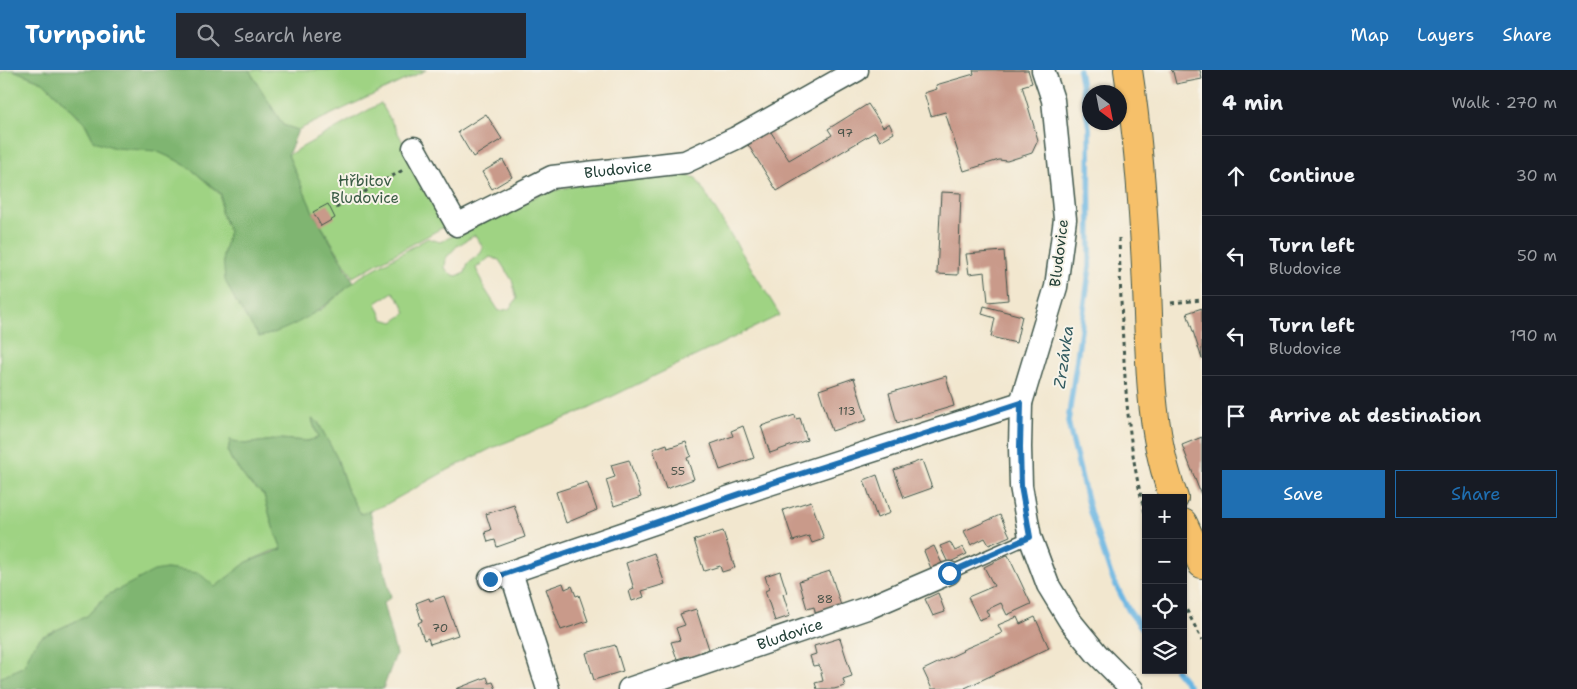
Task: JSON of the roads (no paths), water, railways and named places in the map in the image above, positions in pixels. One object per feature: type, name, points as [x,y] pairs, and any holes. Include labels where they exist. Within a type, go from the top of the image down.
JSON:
[{"type":"main road","points":[[1128,70],[1140,182],[1153,393],[1158,440],[1172,494]]},
{"type":"main road","points":[[1187,532],[1202,564]]},
{"type":"street","name":"Bludovice","points":[[418,154],[457,224],[552,177],[685,162],[736,138],[857,70]]},
{"type":"street","name":"Bludovice","points":[[1043,70],[1053,100],[1065,219],[1056,287],[1021,403],[1021,486],[1030,537],[1048,585],[1070,621],[1097,654],[1132,689]]},
{"type":"street","points":[[490,579],[766,485],[1021,403]]},
{"type":"street","points":[[511,572],[548,689]]},
{"type":"street","name":"Bludovice","points":[[628,689],[870,608],[949,573]]},
{"type":"lane","points":[[949,573],[1030,537]]},
{"type":"waterway","name":"Zrzávka","points":[[1079,70],[1089,128],[1090,266],[1068,422],[1090,512],[1111,575],[1129,611],[1143,629]]},
{"type":"waterway","name":"Zrzávka","points":[[1179,674],[1191,689]]},
{"type":"park label","name":"Hřbitov Bludovice","points":[[365,190]]}]
